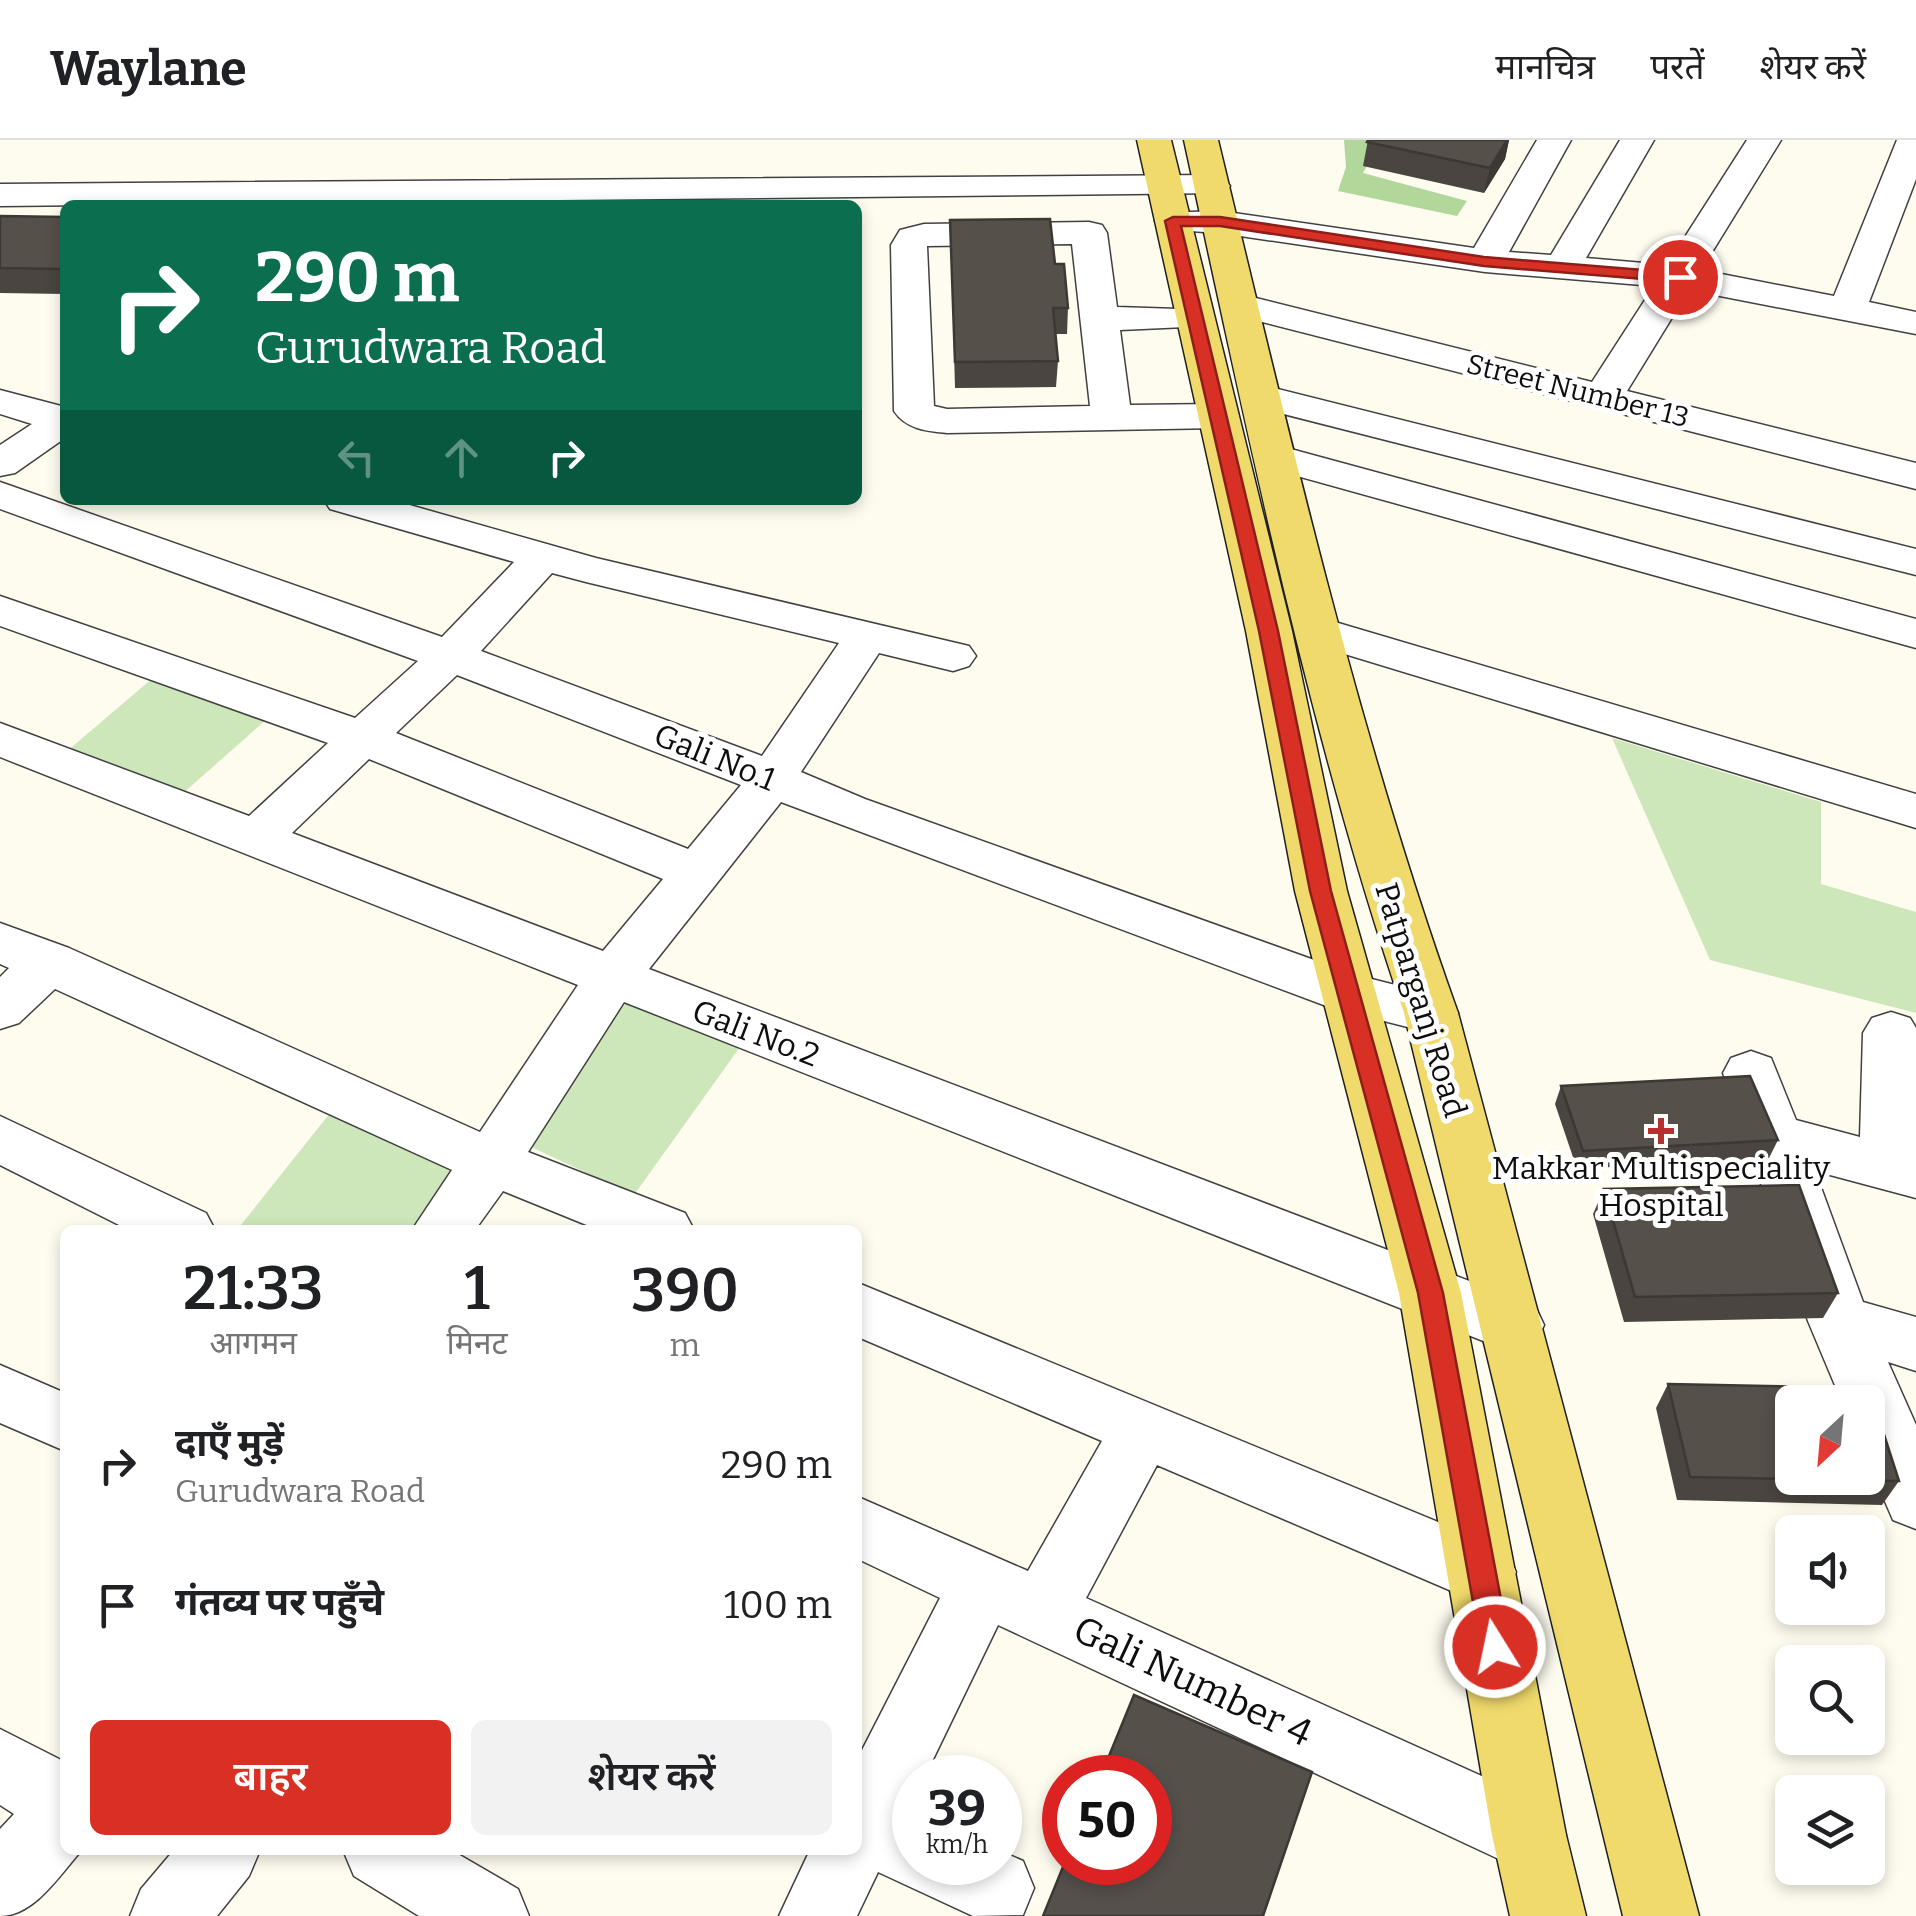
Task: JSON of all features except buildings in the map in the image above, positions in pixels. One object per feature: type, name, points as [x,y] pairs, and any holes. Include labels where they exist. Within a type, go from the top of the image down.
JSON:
[{"type":"main road","name":"Patparganj Road","points":[[1187,183],[1240,407],[1276,457],[1355,784],[1389,898],[1432,1013],[1661,1916]]},
{"type":"main road","points":[[1240,407],[1268,631],[1321,891],[1430,1293],[1529,1835],[1548,1916]]},
{"type":"street","points":[[1484,262],[1554,140]]},
{"type":"street","points":[[1562,268],[1637,140]]},
{"type":"street","points":[[1603,397],[1764,140]]},
{"type":"street","points":[[1848,308],[1914,140]]},
{"type":"street","points":[[0,195],[576,198],[1187,183],[1484,262],[1680,277],[1916,323]]},
{"type":"street","points":[[1111,418],[1089,233],[913,238],[909,245],[914,411],[928,419],[1111,418],[1240,407],[1916,562]]},
{"type":"street","name":"Street Number 13","points":[[1100,319],[1217,311],[1603,397],[1916,476]]},
{"type":"street","points":[[0,402],[60,419]]},
{"type":"street","points":[[0,464],[60,423]]},
{"type":"street","points":[[1276,457],[1916,634]]},
{"type":"street","name":"Gali No.1","points":[[0,495],[450,656],[847,811],[1348,993],[1432,1013]]},
{"type":"street","points":[[361,505],[543,557],[953,656]]},
{"type":"street","points":[[255,839],[450,656],[543,557]]},
{"type":"street","points":[[0,610],[360,737],[697,873]]},
{"type":"street","points":[[1318,631],[1916,810]]},
{"type":"street","points":[[446,1225],[492,1162],[612,977],[773,779],[802,729],[868,636]]},
{"type":"street","name":"Gali No.2","points":[[0,739],[1513,1324]]},
{"type":"street","points":[[0,1009],[25,952],[492,1162],[651,1225]]},
{"type":"street","points":[[1774,1137],[1902,1171],[1891,1033]]},
{"type":"street","points":[[1751,1073],[1839,1321],[1916,1499]]},
{"type":"street","points":[[0,1139],[174,1225]]},
{"type":"street","points":[[862,1311],[1482,1572]]},
{"type":"street","points":[[1839,1321],[1916,1344]]},
{"type":"street","points":[[0,1392],[60,1421]]},
{"type":"street","points":[[868,1837],[1012,1598],[1143,1429]]},
{"type":"street","name":"Gali Number 4","points":[[862,1531],[1529,1835]]},
{"type":"street","points":[[0,1764],[60,1799]]},
{"type":"street","points":[[0,1883],[60,1819]]},
{"type":"street","points":[[168,1916],[219,1855]]},
{"type":"street","points":[[388,1855],[490,1916]]},
{"type":"street","points":[[816,1916],[856,1855]]},
{"type":"green space","points":[[1344,140],[1382,140],[1363,173],[1467,201],[1457,216],[1338,191],[1346,167]]},
{"type":"green space","points":[[154,677],[268,718],[180,796],[66,752]]},
{"type":"green space","points":[[1612,738],[1821,802],[1821,884],[1916,912],[1916,1013],[1710,960]]},
{"type":"green space","points":[[626,1003],[740,1047],[634,1195],[516,1140]]},
{"type":"green space","points":[[334,1108],[474,1172],[429,1225],[241,1225]]},
{"type":"place","name":"Makkar Multispeciality Hospital","points":[[1661,1131]]},
{"type":"route","points":[[1495,1647],[1430,1293],[1321,891],[1268,631],[1173,221],[1220,222],[1484,262],[1680,277]]}]
